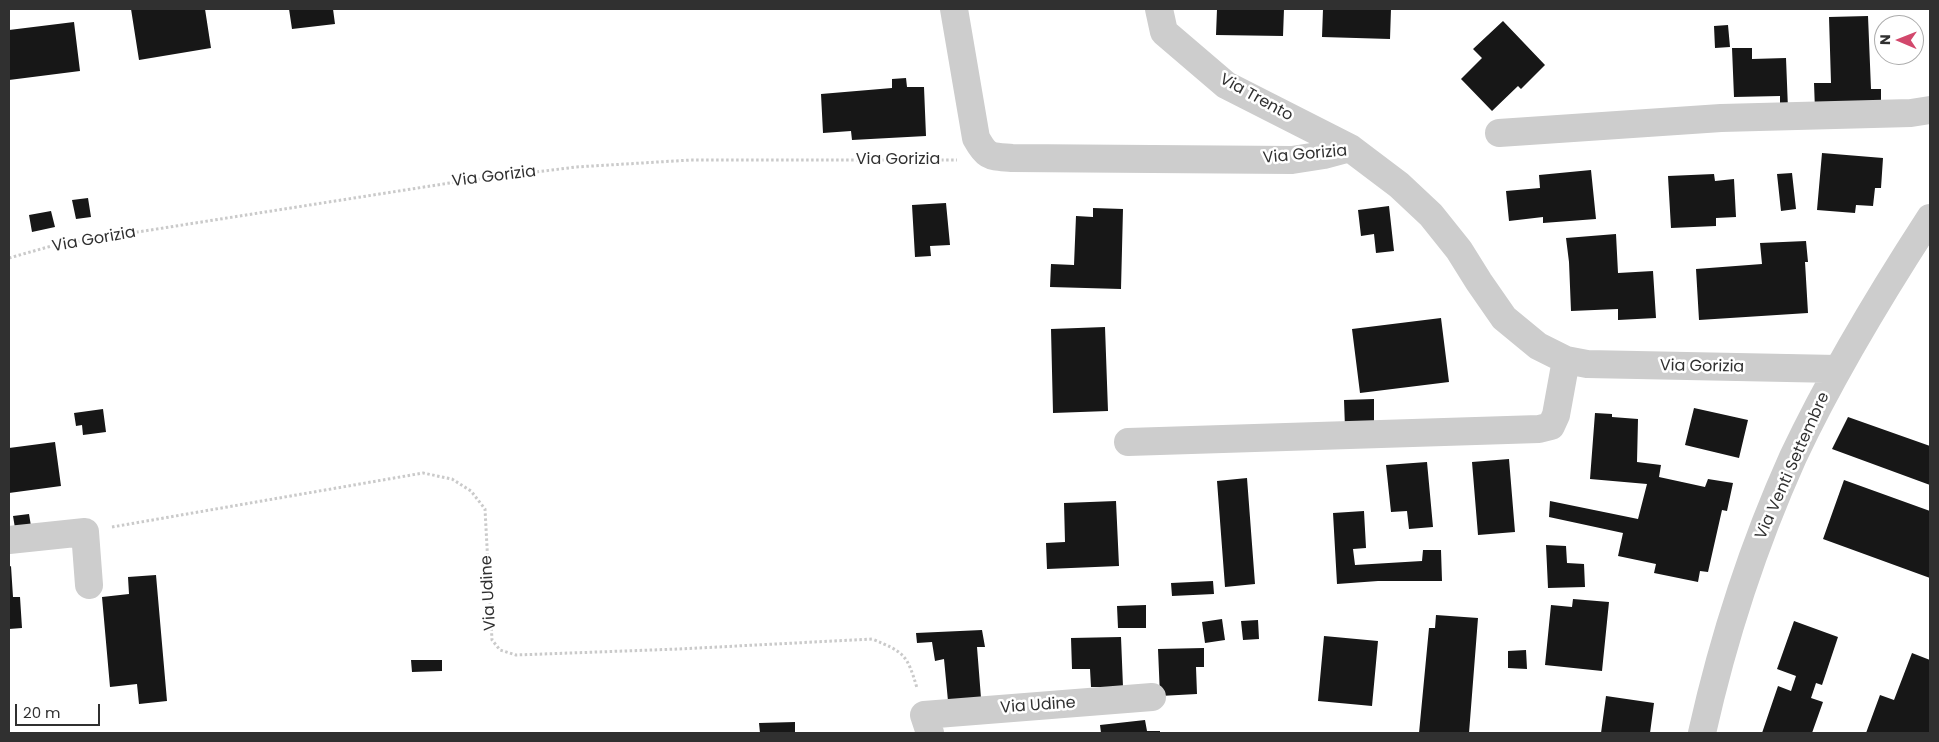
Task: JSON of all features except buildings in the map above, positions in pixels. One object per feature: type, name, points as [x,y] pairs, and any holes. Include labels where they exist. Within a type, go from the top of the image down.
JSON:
[{"type":"street","points":[[954,9],[972,122],[976,138],[984,152]]},
{"type":"street","name":"Via Trento","points":[[1159,9],[1164,32],[1226,84],[1350,148]]},
{"type":"street","points":[[1499,133],[1721,118],[1911,113],[1930,110]]},
{"type":"street","name":"Via Gorizia","points":[[984,152],[994,156],[1012,158],[1292,160],[1324,155],[1350,148],[1399,185],[1431,215],[1459,250],[1504,318],[1538,346],[1566,360],[1614,366],[1838,369]]},
{"type":"street","name":"Via Venti Settembre","points":[[1702,733],[1714,681],[1734,613],[1755,552],[1793,458],[1838,369],[1930,218]]},
{"type":"street","points":[[1128,442],[1539,429],[1551,426],[1556,415],[1566,360]]},
{"type":"street","points":[[9,540],[84,532],[89,585]]},
{"type":"street","name":"Via Udine","points":[[927,724],[1152,697]]},
{"type":"path","name":"Via Gorizia","points":[[9,258],[55,245],[456,182],[576,167],[692,160],[966,160],[984,152]]},
{"type":"path","name":"Via Udine","points":[[84,532],[423,473],[452,479],[471,492],[485,509],[492,640],[500,650],[516,654],[526,654],[679,649],[872,638],[898,649],[910,665],[927,724]]}]
